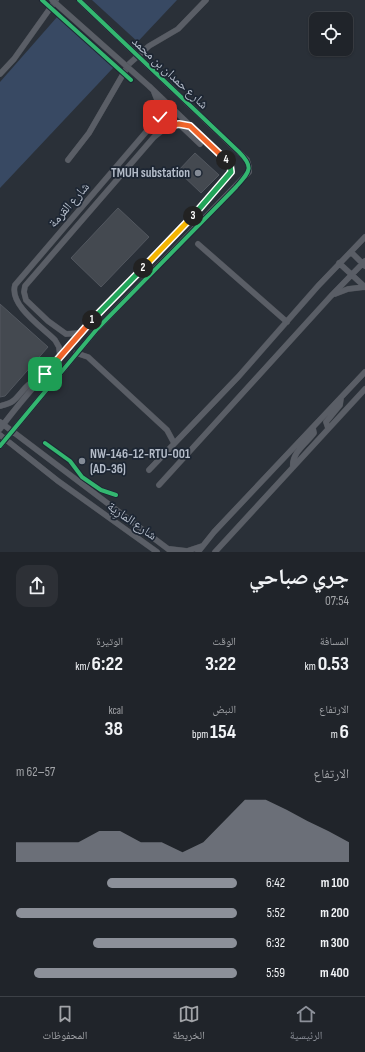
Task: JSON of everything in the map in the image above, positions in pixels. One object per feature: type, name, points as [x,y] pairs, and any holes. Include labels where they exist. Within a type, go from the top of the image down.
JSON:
[{"type":"street","name":"شارع حمدان بن محمد","points":[[52,0],[152,88],[224,158],[230,165],[231,172],[189,220],[80,333]]},
{"type":"street","points":[[0,74],[14,59],[56,0]]},
{"type":"street","name":"شارع حمدان بن محمد","points":[[76,354],[96,329],[246,175],[250,169],[247,160],[79,0]]},
{"type":"street","points":[[68,160],[89,133],[130,64],[149,46],[178,29],[206,0]]},
{"type":"street","points":[[152,88],[160,107],[156,120]]},
{"type":"street","points":[[156,120],[162,117],[166,119],[167,123],[165,128]]},
{"type":"street","name":"شارع القرمة","points":[[60,357],[57,344],[17,303],[14,293],[15,285],[144,136],[156,120]]},
{"type":"street","points":[[179,124],[200,144]]},
{"type":"street","name":"شارع القرمة","points":[[80,333],[66,334],[48,321],[26,300],[24,294],[25,286],[144,148],[165,128],[179,124],[190,126]]},
{"type":"street","points":[[149,470],[239,376],[339,263],[365,237]]},
{"type":"street","points":[[198,244],[286,323]]},
{"type":"street","points":[[159,485],[331,296],[364,264],[351,252]]},
{"type":"street","points":[[339,263],[365,287]]},
{"type":"street","points":[[331,296],[348,289],[365,287]]},
{"type":"street","points":[[45,331],[50,328],[51,325],[48,321]]},
{"type":"street","points":[[1,426],[80,333]]},
{"type":"street","points":[[0,446],[76,354],[88,357],[167,430],[174,443]]},
{"type":"street","points":[[198,552],[365,372]]},
{"type":"street","points":[[0,406],[12,401],[28,385],[39,380]]},
{"type":"street","points":[[215,552],[365,389]]},
{"type":"street","points":[[328,428],[326,422],[340,405],[341,398]]},
{"type":"street","name":"شارع المارِية","points":[[1,426],[12,432],[170,550]]},
{"type":"street","points":[[292,467],[293,460],[296,455],[314,434],[315,431],[313,428]]},
{"type":"street","name":"شارع المارِية","points":[[0,435],[58,481],[157,552]]},
{"type":"street","points":[[170,550],[186,551],[204,545]]},
{"type":"water","points":[[72,0],[177,0],[0,188],[0,82]]},
{"type":"pier","points":[[69,0],[92,0],[139,43],[115,69],[56,15]]},
{"type":"building","name":"TMUH substation","points":[[195,153],[219,175],[201,193],[178,171]]},
{"type":"building","points":[[118,208],[149,237],[101,287],[71,258]]},
{"type":"building","points":[[0,304],[48,347],[5,396],[0,397]]},
{"type":"cycle path","points":[[42,0],[131,80]]},
{"type":"cycle path","points":[[0,446],[97,329],[236,187],[247,174],[249,166],[239,152],[79,0]]},
{"type":"cycle path","points":[[45,443],[70,461],[82,477],[101,490],[116,495]]},
{"type":"place","name":"TMUH substation","points":[[198,173]]},
{"type":"place","name":"NW-146-12-RTU-001 (AD-36)","points":[[82,461]]},
{"type":"route","points":[[45,374],[86,326],[189,220],[231,172],[230,165],[224,158],[190,126],[173,124],[165,128],[167,120],[160,117]]}]
